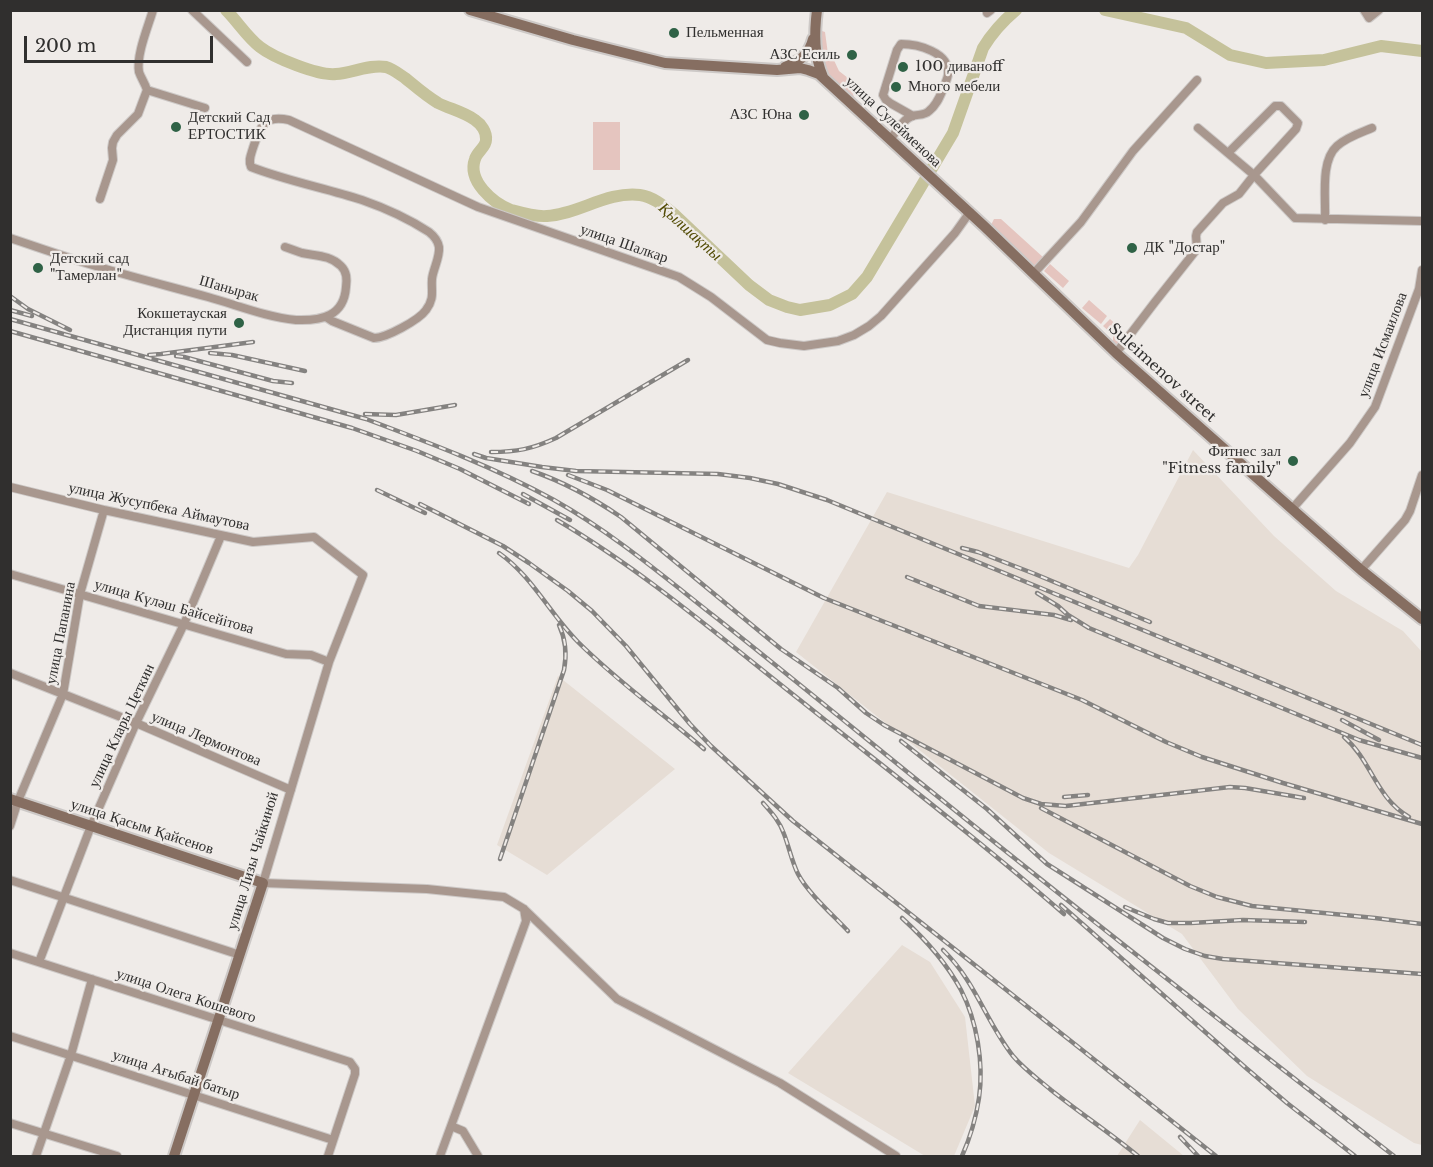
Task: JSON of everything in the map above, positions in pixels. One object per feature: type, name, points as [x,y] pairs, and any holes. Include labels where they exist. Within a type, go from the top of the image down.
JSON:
[{"type":"street","points":[[100,199],[113,160],[113,142],[138,114],[147,90],[139,67],[153,10]]},
{"type":"street","points":[[192,10],[247,62]]},
{"type":"street","points":[[470,10],[573,40],[665,63],[777,70],[800,68],[824,78]]},
{"type":"street","points":[[777,70],[804,57],[810,49],[817,10]]},
{"type":"street","points":[[1364,10],[1369,18],[1379,10]]},
{"type":"street","points":[[814,33],[816,53],[824,78]]},
{"type":"street","points":[[890,140],[902,124],[913,116],[930,111],[940,98],[948,74],[940,56],[934,52],[901,44],[883,94],[890,103],[913,116]]},
{"type":"street","name":"улица Сулейменова","points":[[824,78],[943,189]]},
{"type":"street","points":[[1034,273],[1080,222],[1133,151],[1197,81]]},
{"type":"street","points":[[147,90],[205,108]]},
{"type":"street","points":[[1116,353],[1197,249],[1197,232],[1223,203],[1239,194],[1298,125],[1281,106],[1275,106],[1228,153]]},
{"type":"street","name":"улица Шалкар","points":[[326,317],[374,338],[379,338],[419,317],[429,306],[433,292],[432,280],[439,247],[433,235],[426,230],[384,209],[249,165],[260,128],[263,124],[275,119],[289,120],[478,207],[679,277],[711,297],[767,340],[792,345],[838,341],[869,326],[881,316],[955,233],[970,212]]},
{"type":"street","points":[[1198,128],[1254,175],[1295,218],[1422,221]]},
{"type":"street","points":[[1325,220],[1326,168],[1329,156],[1343,141],[1372,128]]},
{"type":"street","name":"Suleimenov street","points":[[943,189],[970,212],[1116,353],[1361,570],[1422,619]]},
{"type":"street","name":"Шанырак","points":[[10,238],[89,264],[276,317],[298,320],[326,317]]},
{"type":"street","points":[[285,247],[305,254],[326,257],[337,262],[344,270],[347,280],[343,302],[337,311],[326,317]]},
{"type":"street","name":"улица Исмаилова","points":[[1292,509],[1350,443],[1375,407],[1419,289],[1422,270]]},
{"type":"street","points":[[1361,570],[1405,520],[1419,499],[1422,475]]},
{"type":"street","name":"улица Жусупбека Аймаутова","points":[[10,487],[253,542],[314,537],[363,575]]},
{"type":"street","name":"улица Папанина","points":[[10,825],[14,800],[63,694],[80,594],[104,510]]},
{"type":"street","name":"улица Клары Цеткин","points":[[39,962],[91,826],[136,723],[184,624],[221,536]]},
{"type":"street","name":"улица Күләш Байсейітова","points":[[10,574],[286,654],[312,655],[329,662]]},
{"type":"street","name":"улица Лизы Чайкиной","points":[[174,1156],[263,883],[329,662],[363,575]]},
{"type":"street","name":"улица Лермонтова","points":[[10,674],[136,723],[291,790]]},
{"type":"street","name":"улица Қасым Қайсенов","points":[[14,800],[263,883]]},
{"type":"street","points":[[10,880],[240,955]]},
{"type":"street","points":[[263,883],[427,889],[504,897],[524,909],[617,999],[780,1083],[896,1156]]},
{"type":"street","points":[[440,1156],[526,921],[524,909]]},
{"type":"street","name":"улица Олега Кошевого","points":[[10,953],[347,1060],[353,1065],[355,1074],[333,1140]]},
{"type":"street","points":[[36,1156],[71,1055],[92,979]]},
{"type":"street","name":"улица Ағыбай батыр","points":[[10,1036],[333,1140]]},
{"type":"street","points":[[10,1123],[117,1156]]},
{"type":"street","points":[[451,1126],[463,1131],[478,1156]]},
{"type":"street","points":[[328,1156],[333,1140]]},
{"type":"shaded area","points":[[819,30],[825,32],[828,54],[832,56],[839,71],[848,78],[853,99],[826,70],[821,54]]},
{"type":"shaded area","points":[[593,122],[620,122],[620,170],[593,170]]},
{"type":"shaded area","points":[[994,219],[1001,219],[1044,258],[1035,267],[991,225]]},
{"type":"shaded area","points":[[1050,264],[1069,281],[1063,288],[1044,271]]},
{"type":"shaded area","points":[[1089,300],[1107,316],[1101,324],[1082,308]]},
{"type":"shaded area","points":[[1110,319],[1128,335],[1117,347],[1113,343],[1113,335],[1103,326]]},
{"type":"shaded area","points":[[1193,450],[1274,536],[1336,591],[1403,631],[1422,652],[1422,1145],[1414,1143],[1307,1076],[1238,1009],[1182,934],[1049,853],[796,652],[887,492],[1129,568]]},
{"type":"shaded area","points":[[558,676],[675,769],[547,875],[497,845]]},
{"type":"shaded area","points":[[902,945],[930,962],[965,1017],[975,1106],[954,1156],[925,1156],[788,1073]]},
{"type":"shaded area","points":[[1140,1120],[1184,1156],[1117,1156]]},
{"type":"waterway","name":"Қылшақты","points":[[226,10],[255,43],[286,61],[328,74],[386,67],[398,73],[438,103],[475,120],[486,134],[486,143],[475,159],[475,175],[483,190],[504,207],[538,216],[547,216],[616,196],[645,196],[675,215],[749,285],[769,300],[800,310],[830,305],[852,294],[867,277],[953,133],[983,48],[990,37],[1016,10]]},
{"type":"waterway","name":"Қылшақты","points":[[1105,10],[1186,28],[1230,55],[1266,63],[1324,60],[1381,46],[1422,51]]},
{"type":"railway","points":[[10,296],[28,309],[70,330]]},
{"type":"railway","points":[[10,310],[32,316]]},
{"type":"railway","points":[[10,319],[366,419],[485,466],[575,512],[656,570],[1062,896],[1394,1156]]},
{"type":"railway","points":[[10,331],[352,428],[460,469],[529,504]]},
{"type":"railway","points":[[149,355],[253,342]]},
{"type":"railway","points":[[210,353],[232,355],[305,371]]},
{"type":"railway","points":[[176,356],[273,381],[292,383]]},
{"type":"railway","points":[[491,452],[524,449],[556,438],[688,360]]},
{"type":"railway","points":[[365,414],[396,415],[455,405]]},
{"type":"railway","points":[[474,454],[486,458],[576,471],[718,474],[778,484],[827,500],[1422,745]]},
{"type":"railway","points":[[532,471],[578,491],[621,517],[781,649],[838,688],[866,713],[884,725],[1023,798],[1041,804],[1066,806],[1230,787],[1304,798]]},
{"type":"railway","points":[[568,475],[607,490],[824,598],[1082,700],[1166,742],[1202,757],[1422,824]]},
{"type":"railway","points":[[377,490],[425,513]]},
{"type":"railway","points":[[523,494],[570,520]]},
{"type":"railway","points":[[420,504],[503,546],[568,591],[592,611],[626,646],[711,746],[793,821],[1216,1156]]},
{"type":"railway","points":[[557,520],[619,560],[679,604],[964,831],[1064,914]]},
{"type":"railway","points":[[962,548],[1035,574],[1150,622]]},
{"type":"railway","points":[[499,553],[511,562],[531,584],[578,642],[624,684],[704,749]]},
{"type":"railway","points":[[907,577],[979,606],[1054,615],[1071,620]]},
{"type":"railway","points":[[1037,593],[1089,628],[1359,740],[1422,758]]},
{"type":"railway","points":[[500,859],[564,670],[565,647],[559,625]]},
{"type":"railway","points":[[1342,720],[1379,740]]},
{"type":"railway","points":[[1344,737],[1361,757],[1388,799],[1409,817]]},
{"type":"railway","points":[[901,741],[987,809],[1047,864],[1163,938],[1185,949],[1223,959],[1422,974]]},
{"type":"railway","points":[[1064,797],[1088,795]]},
{"type":"railway","points":[[763,803],[780,825],[802,881],[848,931]]},
{"type":"railway","points":[[1041,808],[1190,886],[1217,897],[1252,906],[1422,924]]},
{"type":"railway","points":[[1061,905],[1246,1068],[1355,1156]]},
{"type":"railway","points":[[1125,907],[1168,923],[1243,920],[1305,922]]},
{"type":"railway","points":[[902,918],[949,970],[967,1002],[975,1029],[981,1071],[979,1098],[968,1142],[962,1156]]},
{"type":"railway","points":[[943,950],[964,975],[995,1030],[1017,1061],[1051,1090],[1138,1156]]},
{"type":"railway","points":[[1180,1137],[1198,1156]]},
{"type":"place","name":"Пельменная","points":[[674,33]]},
{"type":"place","name":"АЗС Есиль","points":[[852,55]]},
{"type":"place","name":"100 диваноff","points":[[903,67]]},
{"type":"place","name":"Много мебели","points":[[896,87]]},
{"type":"place","name":"АЗС Юна","points":[[804,115]]},
{"type":"place","name":"Детский Сад ЕРТОСТИК","points":[[176,127]]},
{"type":"place","name":"ДК \"Достар\"","points":[[1132,248]]},
{"type":"place","name":"Детский сад \"Тамерлан\"","points":[[38,268]]},
{"type":"place","name":"Кокшетауская Дистанция пути","points":[[239,323]]},
{"type":"place","name":"Фитнес зал \"Fitness family\"","points":[[1293,461]]}]
